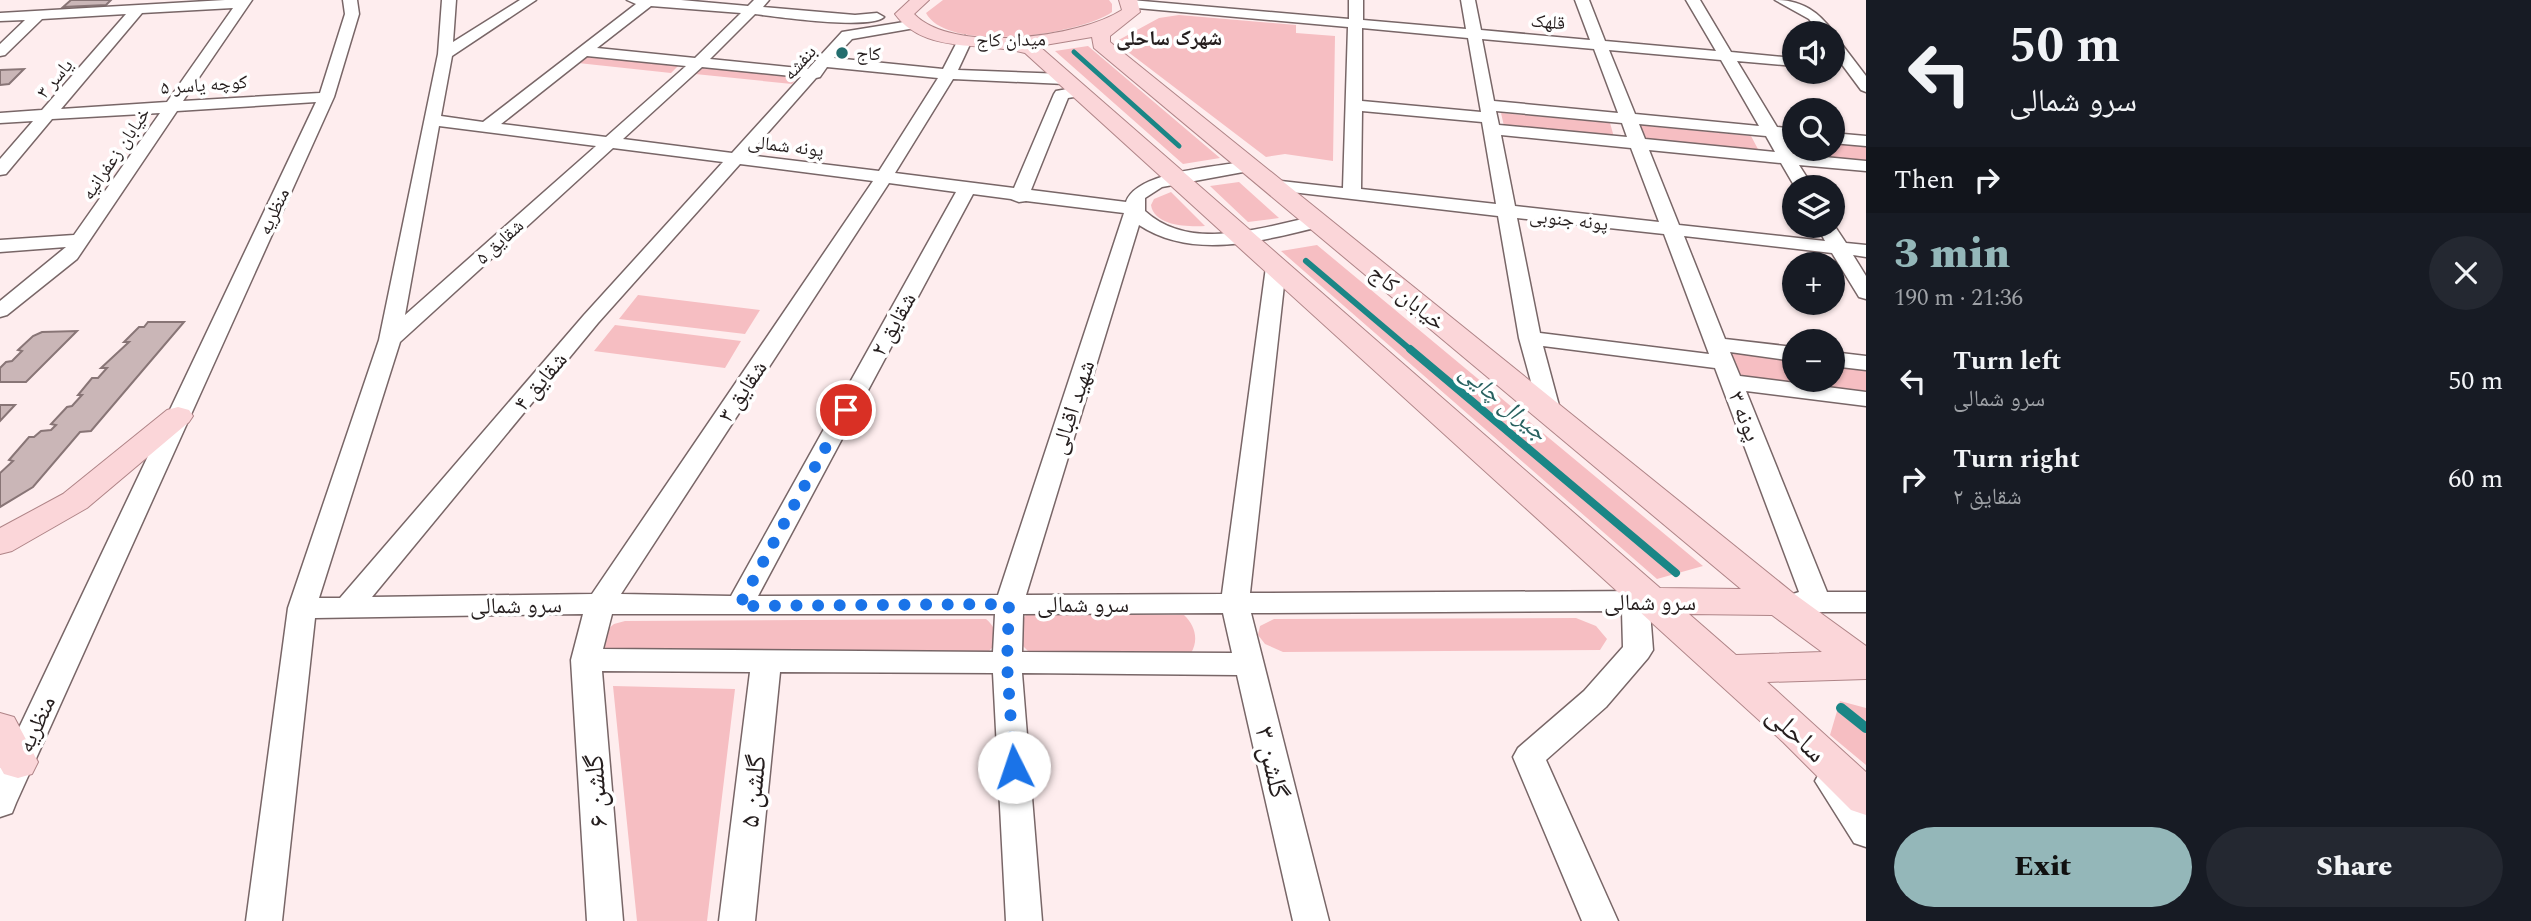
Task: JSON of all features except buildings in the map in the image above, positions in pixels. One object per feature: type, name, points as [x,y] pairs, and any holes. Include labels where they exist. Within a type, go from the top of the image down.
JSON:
[{"type":"main road","points":[[907,19],[920,0]]},
{"type":"main road","name":"میدان کاج","points":[[907,19],[925,33],[965,40],[1047,40],[1082,34],[1110,25],[1131,12],[1130,2]]},
{"type":"main road","name":"خیابان کاج","points":[[1110,25],[1101,35],[1101,44],[1780,602],[1866,665]]},
{"type":"main road","points":[[1007,42],[1032,49],[1643,601],[1727,669],[1866,665]]},
{"type":"main road","name":"منظریه","points":[[0,543],[75,501],[178,416]]},
{"type":"main road","name":"سرو شمالی","points":[[1643,601],[1780,602]]},
{"type":"main road","name":"ساحلی","points":[[1727,669],[1797,731],[1866,798]]},
{"type":"street","name":"منظریه","points":[[0,803],[9,745],[178,416],[326,97],[352,14],[350,0]]},
{"type":"street","points":[[264,921],[302,608],[390,340],[445,54],[449,0]]},
{"type":"street","points":[[445,54],[529,0]]},
{"type":"street","points":[[485,128],[584,51],[644,0],[757,5],[855,19],[907,19]]},
{"type":"street","points":[[1352,194],[1356,0]]},
{"type":"street","points":[[1468,0],[1530,338],[1549,414]]},
{"type":"street","name":"پونه ۳","points":[[1582,0],[1817,602]]},
{"type":"street","points":[[1693,0],[1782,151]]},
{"type":"street","points":[[1782,0],[1814,16],[1818,21]]},
{"type":"street","points":[[0,17],[244,2]]},
{"type":"street","name":"خیابان زعفرانیه","points":[[0,311],[71,256],[244,2]]},
{"type":"street","name":"قلهک","points":[[1130,2],[1243,7],[1356,24],[1782,61]]},
{"type":"street","name":"شقایق ۵","points":[[390,340],[699,62],[757,5]]},
{"type":"street","name":"یاسر ۳","points":[[0,170],[137,9]]},
{"type":"street","points":[[0,52],[38,15]]},
{"type":"street","name":"بنفشه","points":[[736,160],[847,35],[907,19]]},
{"type":"street","name":"شقایق ۳","points":[[586,660],[600,604],[883,179],[948,74],[965,40]]},
{"type":"street","points":[[584,51],[699,62],[948,74],[1072,85]]},
{"type":"street","points":[[1845,59],[1866,87]]},
{"type":"street","points":[[1845,66],[1866,69]]},
{"type":"street","points":[[683,76],[735,82]]},
{"type":"street","points":[[1019,197],[1062,94],[1072,85]]},
{"type":"street","points":[[774,86],[800,89]]},
{"type":"street","name":"کوچه یاسر ۵","points":[[0,118],[326,97]]},
{"type":"street","points":[[1354,105],[1489,117],[1629,118],[1782,133]]},
{"type":"street","points":[[1489,117],[1638,143],[1782,158]]},
{"type":"street","name":"پونه شمالی","points":[[432,121],[1019,197],[1135,209]]},
{"type":"street","points":[[1845,139],[1866,141]]},
{"type":"street","name":"شقایق ۴","points":[[349,607],[591,319],[736,160]]},
{"type":"street","points":[[1816,161],[1866,166]]},
{"type":"street","points":[[1248,166],[1177,178],[1144,189],[1136,197],[1135,209],[1154,227],[1195,238],[1241,236],[1316,222]]},
{"type":"street","name":"پونه جنوبی","points":[[1272,186],[1866,251]]},
{"type":"street","name":"شقایق ۲","points":[[739,606],[966,190]]},
{"type":"street","name":"شهید اقبالی","points":[[1024,921],[1007,664],[1009,604],[1135,209]]},
{"type":"street","points":[[1834,238],[1866,293]]},
{"type":"street","points":[[0,246],[81,240]]},
{"type":"street","name":"گلشن ۳","points":[[1276,267],[1235,603],[1311,921]]},
{"type":"street","points":[[1530,338],[1724,363],[1866,399]]},
{"type":"street","points":[[1724,363],[1782,356]]},
{"type":"street","points":[[1845,361],[1866,363]]},
{"type":"street","points":[[1600,921],[1529,757],[1595,699],[1638,650],[1643,601]]},
{"type":"street","name":"سرو شمالی","points":[[302,608],[600,604],[739,606],[1643,601]]},
{"type":"street","points":[[1780,602],[1866,602]]},
{"type":"street","points":[[586,660],[1249,664]]},
{"type":"street","name":"گلشن ۶","points":[[586,660],[605,921]]},
{"type":"street","name":"گلشن ۵","points":[[737,921],[766,661]]},
{"type":"street","points":[[1797,731],[1866,833]]},
{"type":"shaded area","points":[[943,0],[1109,0],[1112,12],[1073,28],[986,37],[939,26],[926,13]]},
{"type":"shaded area","points":[[1179,15],[1296,25],[1296,33],[1335,36],[1333,161],[1285,154],[1266,157],[1115,42],[1159,18]]},
{"type":"shaded area","points":[[1088,46],[1220,158],[1183,164],[1055,51]]},
{"type":"shaded area","points":[[589,55],[680,64],[671,73],[578,63]]},
{"type":"shaded area","points":[[705,66],[800,75],[792,84],[695,74]]},
{"type":"shaded area","points":[[1501,113],[1610,123],[1614,137],[1504,126]]},
{"type":"shaded area","points":[[1638,125],[1751,136],[1759,151],[1644,139]]},
{"type":"shaded area","points":[[1845,145],[1866,147],[1866,161],[1845,159]]},
{"type":"shaded area","points":[[1239,182],[1279,218],[1248,222],[1210,186]]},
{"type":"shaded area","points":[[1171,192],[1205,226],[1173,224],[1153,212],[1151,205],[1154,199]]},
{"type":"shaded area","points":[[1317,245],[1703,566],[1657,579],[1281,251]]},
{"type":"shaded area","points":[[638,295],[760,310],[745,334],[619,319]]},
{"type":"shaded area","points":[[615,325],[741,341],[725,368],[594,351]]},
{"type":"shaded area","points":[[1731,351],[1782,357],[1782,384],[1742,379]]},
{"type":"shaded area","points":[[1845,366],[1866,369],[1866,395],[1843,392],[1845,392]]},
{"type":"shaded area","points":[[1026,615],[1184,615],[1193,628],[1195,643],[1191,653],[1029,652],[1022,645],[1019,625]]},
{"type":"shaded area","points":[[1576,618],[1596,626],[1607,639],[1600,650],[1283,652],[1265,644],[1258,635],[1260,626],[1274,619]]},
{"type":"shaded area","points":[[986,619],[996,637],[993,646],[985,654],[606,650],[601,643],[602,634],[614,624],[625,621]]},
{"type":"shaded area","points":[[613,686],[735,689],[707,921],[637,921]]},
{"type":"shaded area","points":[[1840,701],[1866,708],[1866,765],[1830,735]]},
{"type":"waterway","name":"جیرال چایی","points":[[1074,52],[1179,146]]},
{"type":"waterway","name":"جیرال چایی","points":[[1306,261],[1412,351]]},
{"type":"waterway","name":"جیرال چایی","points":[[1410,349],[1676,573]]},
{"type":"waterway","name":"جیرال چایی","points":[[1841,708],[1866,728]]},
{"type":"place","name":"کاج","points":[[842,53]]},
{"type":"district","name":"شهرک ساحلی","points":[[1169,38]]},
{"type":"route","points":[[846,410],[739,606],[1009,604],[1007,664],[1014,767]]}]
